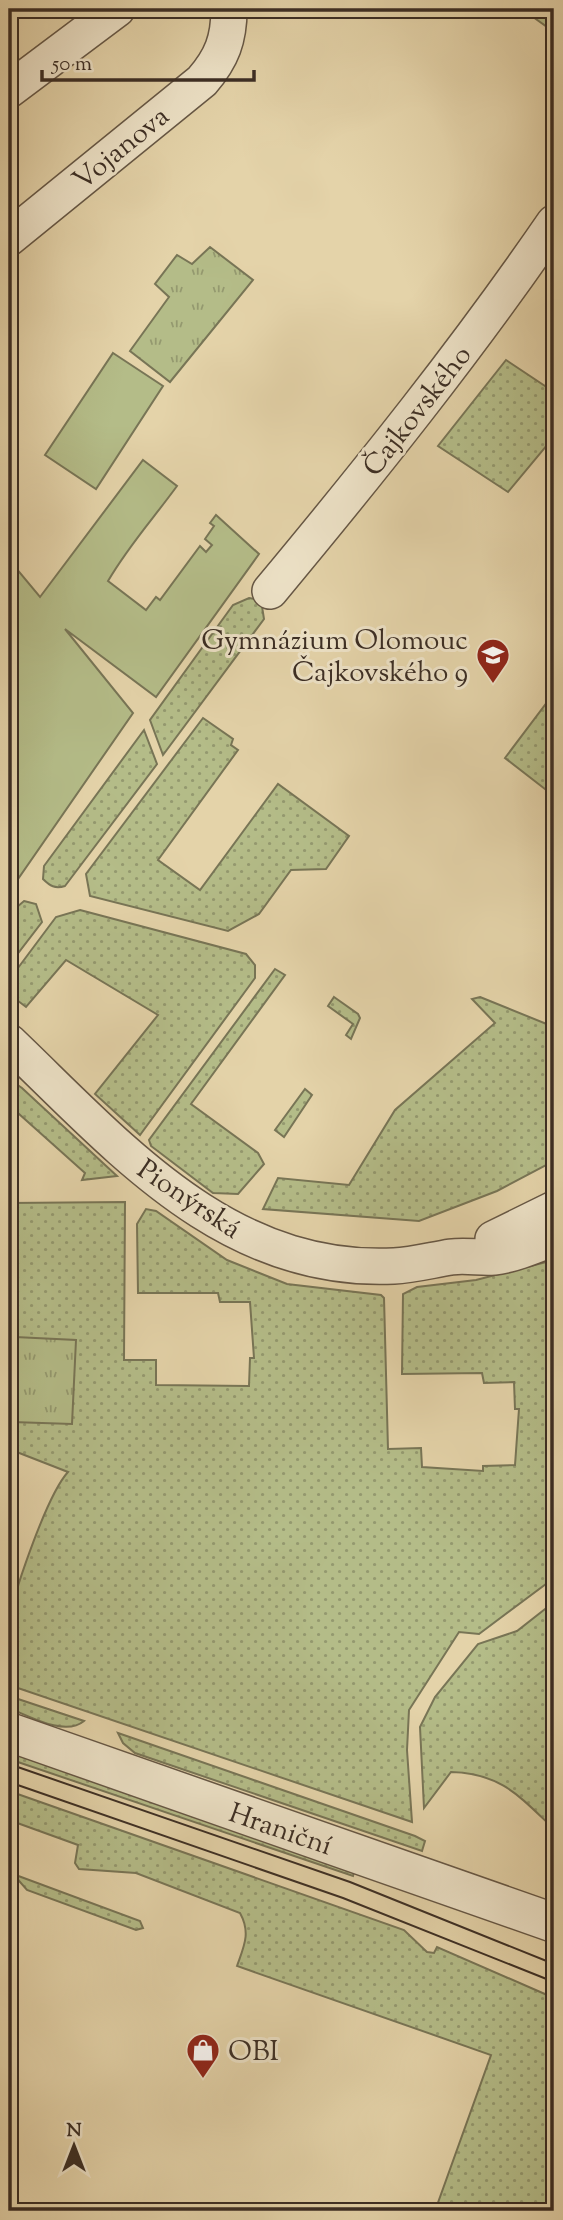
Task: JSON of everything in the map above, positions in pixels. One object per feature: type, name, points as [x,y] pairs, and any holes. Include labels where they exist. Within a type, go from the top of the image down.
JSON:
[{"type":"street","points":[[9,90],[117,9]]},
{"type":"street","name":"Vojanova","points":[[9,238],[202,81],[220,61],[229,34],[229,9]]},
{"type":"street","name":"Čajkovského","points":[[270,592],[493,310],[554,223]]},
{"type":"street","name":"Pionýrská","points":[[9,1042],[138,1166],[230,1231],[276,1249],[317,1259],[396,1266],[455,1257],[496,1257],[554,1238]]},
{"type":"street","name":"Pionýrská","points":[[455,1257],[554,1209]]},
{"type":"street","name":"Hraniční","points":[[9,1732],[554,1923]]},
{"type":"green space","points":[[522,9],[543,9],[554,16],[554,32]]},
{"type":"green space","points":[[210,247],[253,280],[170,382],[130,351],[169,297],[155,284],[177,255],[192,264]]},
{"type":"green space","points":[[113,353],[163,386],[96,489],[45,455]]},
{"type":"green space","points":[[506,360],[554,392],[554,450],[547,445],[508,492],[438,446]]},
{"type":"green space","points":[[143,460],[177,486],[108,581],[146,610],[156,597],[160,600],[200,546],[206,552],[212,545],[205,539],[214,526],[210,523],[216,515],[259,554],[156,697],[65,629],[133,713],[9,892],[9,577],[16,568],[40,597]]},
{"type":"green space","points":[[249,598],[261,600],[264,619],[163,755],[150,720],[233,605]]},
{"type":"green space","points":[[554,693],[554,796],[505,758]]},
{"type":"green space","points":[[203,718],[233,739],[231,745],[238,750],[158,860],[200,890],[278,784],[349,836],[326,869],[291,870],[259,914],[228,931],[90,896],[86,874]]},
{"type":"green space","points":[[144,730],[157,764],[65,886],[50,885],[43,879],[44,866]]},
{"type":"green space","points":[[24,901],[36,904],[42,922],[9,965],[9,914]]},
{"type":"green space","points":[[80,910],[246,954],[255,965],[255,978],[140,1135],[95,1094],[158,1015],[66,960],[26,1007],[9,994],[9,980],[56,917]]},
{"type":"green space","points":[[275,969],[285,975],[191,1104],[258,1153],[264,1164],[238,1194],[213,1193],[151,1146],[149,1140]]},
{"type":"green space","points":[[334,997],[360,1018],[351,1039],[346,1035],[353,1024],[328,1006]]},
{"type":"green space","points":[[480,997],[554,1027],[554,1161],[497,1191],[419,1221],[263,1209],[278,1178],[349,1185],[395,1110],[495,1023],[472,999]]},
{"type":"green space","points":[[9,1079],[117,1176],[82,1180],[85,1173],[9,1105]]},
{"type":"green space","points":[[305,1089],[312,1095],[284,1137],[275,1130]]},
{"type":"green space","points":[[125,1202],[124,1360],[156,1360],[156,1385],[249,1386],[250,1358],[254,1358],[250,1302],[220,1302],[218,1293],[138,1293],[137,1224],[146,1209],[156,1211],[227,1260],[287,1284],[381,1295],[384,1298],[388,1449],[421,1448],[422,1467],[483,1471],[483,1466],[515,1465],[519,1409],[515,1409],[514,1382],[484,1383],[482,1373],[402,1374],[403,1294],[417,1287],[476,1280],[554,1260],[554,1578],[479,1634],[459,1632],[409,1710],[407,1750],[412,1822],[9,1685],[7,1635],[13,1604],[42,1520],[68,1472],[9,1449],[9,1203]]},
{"type":"green space","points":[[15,1337],[76,1340],[72,1424],[12,1422]]},
{"type":"green space","points":[[554,1602],[554,1829],[509,1789],[497,1782],[468,1773],[451,1772],[424,1808],[420,1727],[435,1697],[478,1644],[517,1631]]},
{"type":"green space","points":[[9,1696],[84,1721],[67,1727],[47,1724],[9,1708]]},
{"type":"green space","points":[[118,1733],[415,1836],[425,1841],[422,1851],[135,1753],[123,1743]]},
{"type":"green space","points":[[9,1752],[354,1872],[353,1876],[9,1759]]},
{"type":"green space","points":[[9,1791],[404,1930],[427,1952],[434,1953],[437,1947],[554,1998],[554,2211],[435,2211],[491,2055],[237,1966],[246,1933],[240,1913],[136,1873],[79,1869],[75,1863],[78,1845],[9,1820]]},
{"type":"green space","points":[[13,1874],[140,1921],[143,1928],[136,1930],[27,1890]]},
{"type":"tram line","points":[[9,1764],[350,1882],[554,1964]]},
{"type":"tram line","points":[[9,1782],[343,1898],[554,1982]]},
{"type":"place","name":"Gymnázium Olomouc Čajkovského 9","points":[[493,685]]},
{"type":"place","name":"OBI","points":[[203,2080]]}]
